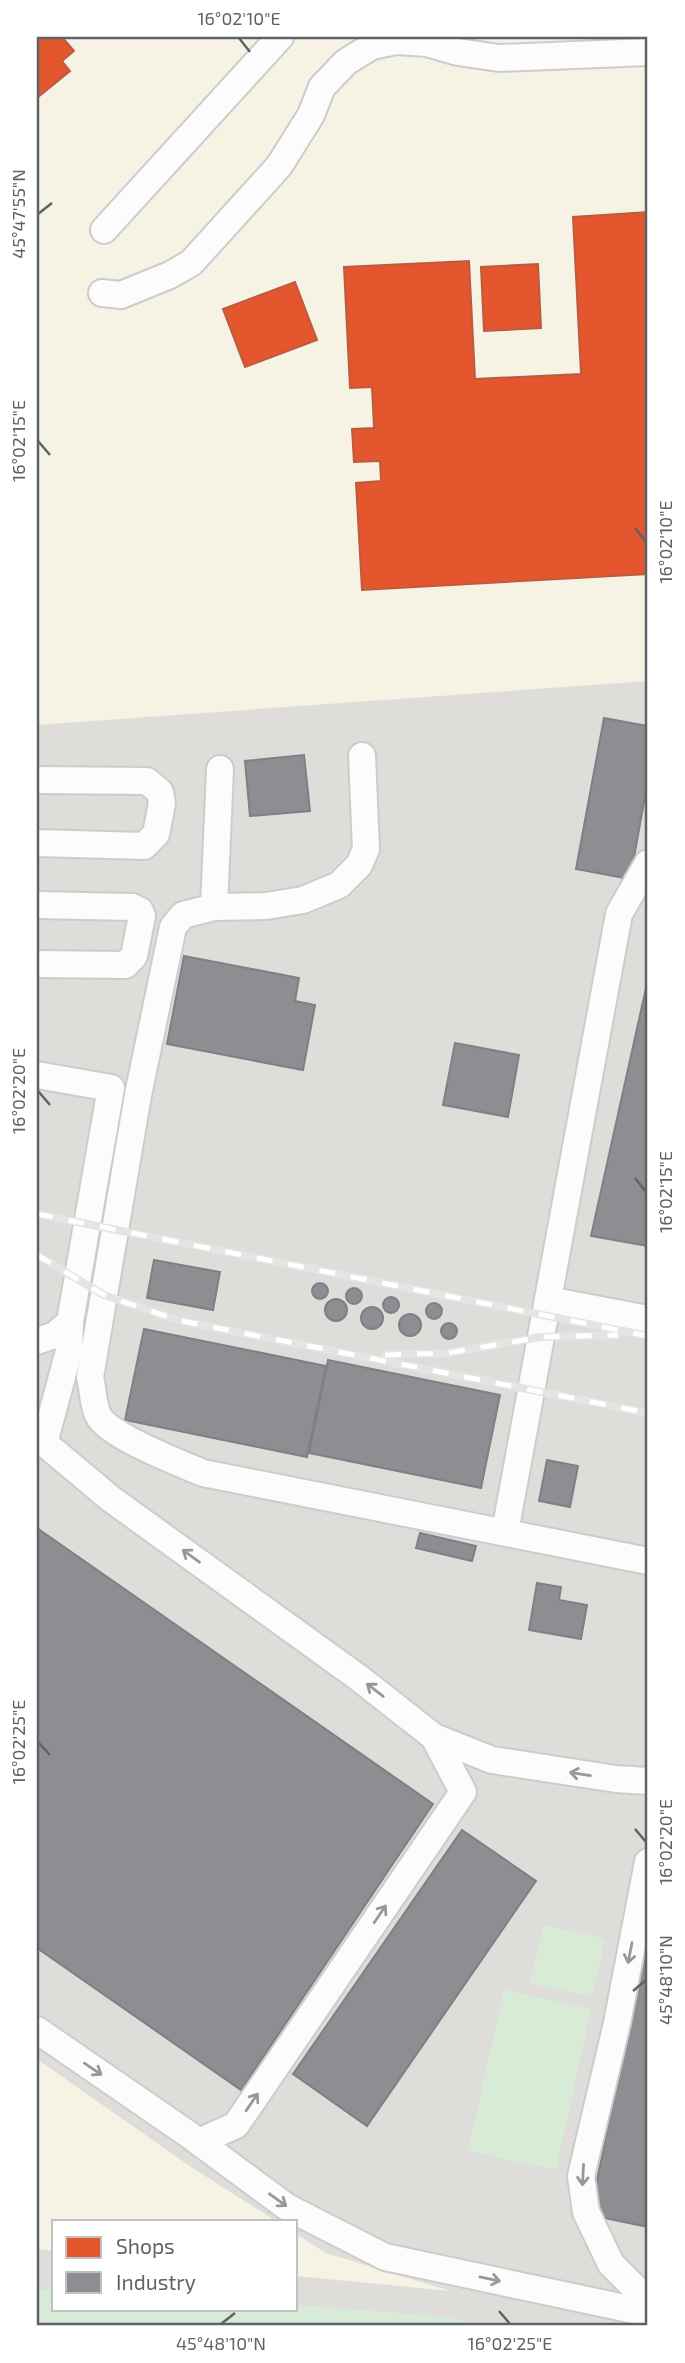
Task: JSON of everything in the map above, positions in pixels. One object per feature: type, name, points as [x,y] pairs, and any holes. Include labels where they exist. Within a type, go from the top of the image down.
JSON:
[{"type":"lane","points":[[104,230],[280,37]]},
{"type":"lane","points":[[102,293],[121,295],[170,275],[191,263],[279,166],[311,115],[322,87],[346,62],[372,46],[396,41],[427,43],[458,52],[499,58],[648,52]]},
{"type":"lane","points":[[362,756],[366,849],[359,865],[339,885],[303,900],[214,907],[183,915],[173,928],[138,1095],[90,1377],[98,1416],[112,1430],[135,1443],[203,1473],[648,1560]]},
{"type":"lane","points":[[214,907],[220,769]]},
{"type":"lane","points":[[37,780],[146,781],[160,792],[162,803],[156,834],[144,846],[37,843]]},
{"type":"lane","points":[[505,1532],[619,914],[648,863]]},
{"type":"lane","points":[[37,905],[132,907],[140,911],[142,916],[134,956],[125,965],[37,964]]},
{"type":"lane","points":[[37,1075],[111,1088],[70,1322],[69,1351],[40,1440],[111,1499],[359,1678],[434,1737],[492,1760],[616,1780],[648,1781]]},
{"type":"lane","points":[[548,1300],[648,1319]]},
{"type":"lane","points":[[37,1341],[55,1335],[70,1322]]},
{"type":"lane","points":[[199,2142],[236,2125],[463,1792],[434,1737]]},
{"type":"lane","points":[[648,1862],[617,2023],[581,2176],[586,2212],[611,2264],[648,2301]]},
{"type":"lane","points":[[37,2030],[199,2142],[287,2207],[385,2257],[648,2313]]},
{"type":"shaded area","points":[[37,37],[648,37],[648,681],[37,725]]},
{"type":"shaded area","points":[[648,681],[648,2326],[37,2326],[37,2249],[52,2251],[52,2310],[298,2310],[298,2276],[451,2291],[326,2253],[298,2235],[298,2220],[274,2220],[194,2169],[37,2059],[37,725]]},
{"type":"shaded area","points":[[37,2059],[194,2169],[274,2220],[52,2220],[52,2251],[37,2249]]},
{"type":"shaded area","points":[[298,2235],[326,2253],[456,2293],[298,2276]]},
{"type":"green space","points":[[544,1925],[605,1939],[592,1997],[530,1983]]},
{"type":"green space","points":[[504,1990],[591,2009],[556,2170],[468,2151]]},
{"type":"green space","points":[[37,2289],[52,2290],[52,2310],[298,2310],[298,2305],[445,2317],[478,2326],[37,2326]]},
{"type":"building: Shops","points":[[37,37],[62,37],[74,51],[62,61],[70,71],[37,98]]},
{"type":"building: Shops","points":[[648,212],[648,574],[362,590],[356,483],[381,481],[380,461],[354,462],[352,429],[374,428],[372,387],[350,388],[344,267],[469,261],[475,379],[581,374],[573,217]]},
{"type":"building: Shops","points":[[538,264],[541,328],[484,331],[481,267]]},
{"type":"building: Shops","points":[[295,282],[317,340],[245,367],[223,309]]},
{"type":"building: Industry","points":[[604,718],[648,726],[648,780],[630,879],[576,869]]},
{"type":"building: Industry","points":[[304,755],[310,811],[250,816],[245,761]]},
{"type":"building: Industry","points":[[184,956],[299,978],[295,1001],[315,1005],[303,1070],[167,1044]]},
{"type":"building: Industry","points":[[648,979],[648,1246],[591,1236]]},
{"type":"building: Industry","points":[[455,1043],[519,1055],[508,1117],[443,1105]]},
{"type":"building: Industry","points":[[154,1260],[220,1272],[213,1310],[147,1298]]},
{"type":"building: Industry","points":[[317,1283],[323,1283],[328,1291],[326,1297],[317,1299],[312,1294],[312,1288]]},
{"type":"building: Industry","points":[[351,1288],[357,1288],[362,1296],[360,1302],[351,1304],[346,1299],[346,1293]]},
{"type":"building: Industry","points":[[388,1297],[394,1297],[399,1305],[397,1311],[388,1313],[383,1308],[383,1302]]},
{"type":"building: Industry","points":[[336,1299],[344,1302],[347,1310],[344,1318],[336,1321],[328,1318],[325,1310],[328,1302]]},
{"type":"building: Industry","points":[[431,1303],[437,1303],[442,1311],[440,1317],[431,1319],[426,1314],[426,1308]]},
{"type":"building: Industry","points":[[372,1307],[380,1310],[383,1318],[380,1326],[372,1329],[364,1326],[361,1318],[364,1310]]},
{"type":"building: Industry","points":[[410,1314],[418,1317],[421,1325],[418,1333],[410,1336],[402,1333],[399,1325],[402,1317]]},
{"type":"building: Industry","points":[[446,1323],[452,1323],[457,1331],[455,1337],[446,1339],[441,1334],[441,1328]]},
{"type":"building: Industry","points":[[144,1329],[326,1366],[307,1457],[125,1420]]},
{"type":"building: Industry","points":[[328,1360],[500,1395],[481,1488],[309,1453]]},
{"type":"building: Industry","points":[[547,1460],[578,1466],[570,1507],[539,1501]]},
{"type":"building: Industry","points":[[37,1528],[433,1804],[241,2090],[37,1948]]},
{"type":"building: Industry","points":[[420,1533],[476,1546],[472,1561],[416,1548]]},
{"type":"building: Industry","points":[[537,1583],[561,1587],[559,1600],[587,1605],[581,1639],[529,1630]]},
{"type":"building: Industry","points":[[462,1830],[536,1881],[367,2126],[293,2074]]},
{"type":"building: Industry","points":[[648,1929],[648,2227],[590,2215]]},
{"type":"railway","points":[[37,1214],[648,1336]]},
{"type":"railway","points":[[37,1255],[104,1295],[177,1320],[648,1413]]},
{"type":"railway","points":[[385,1355],[448,1353],[541,1337],[618,1335]]}]
